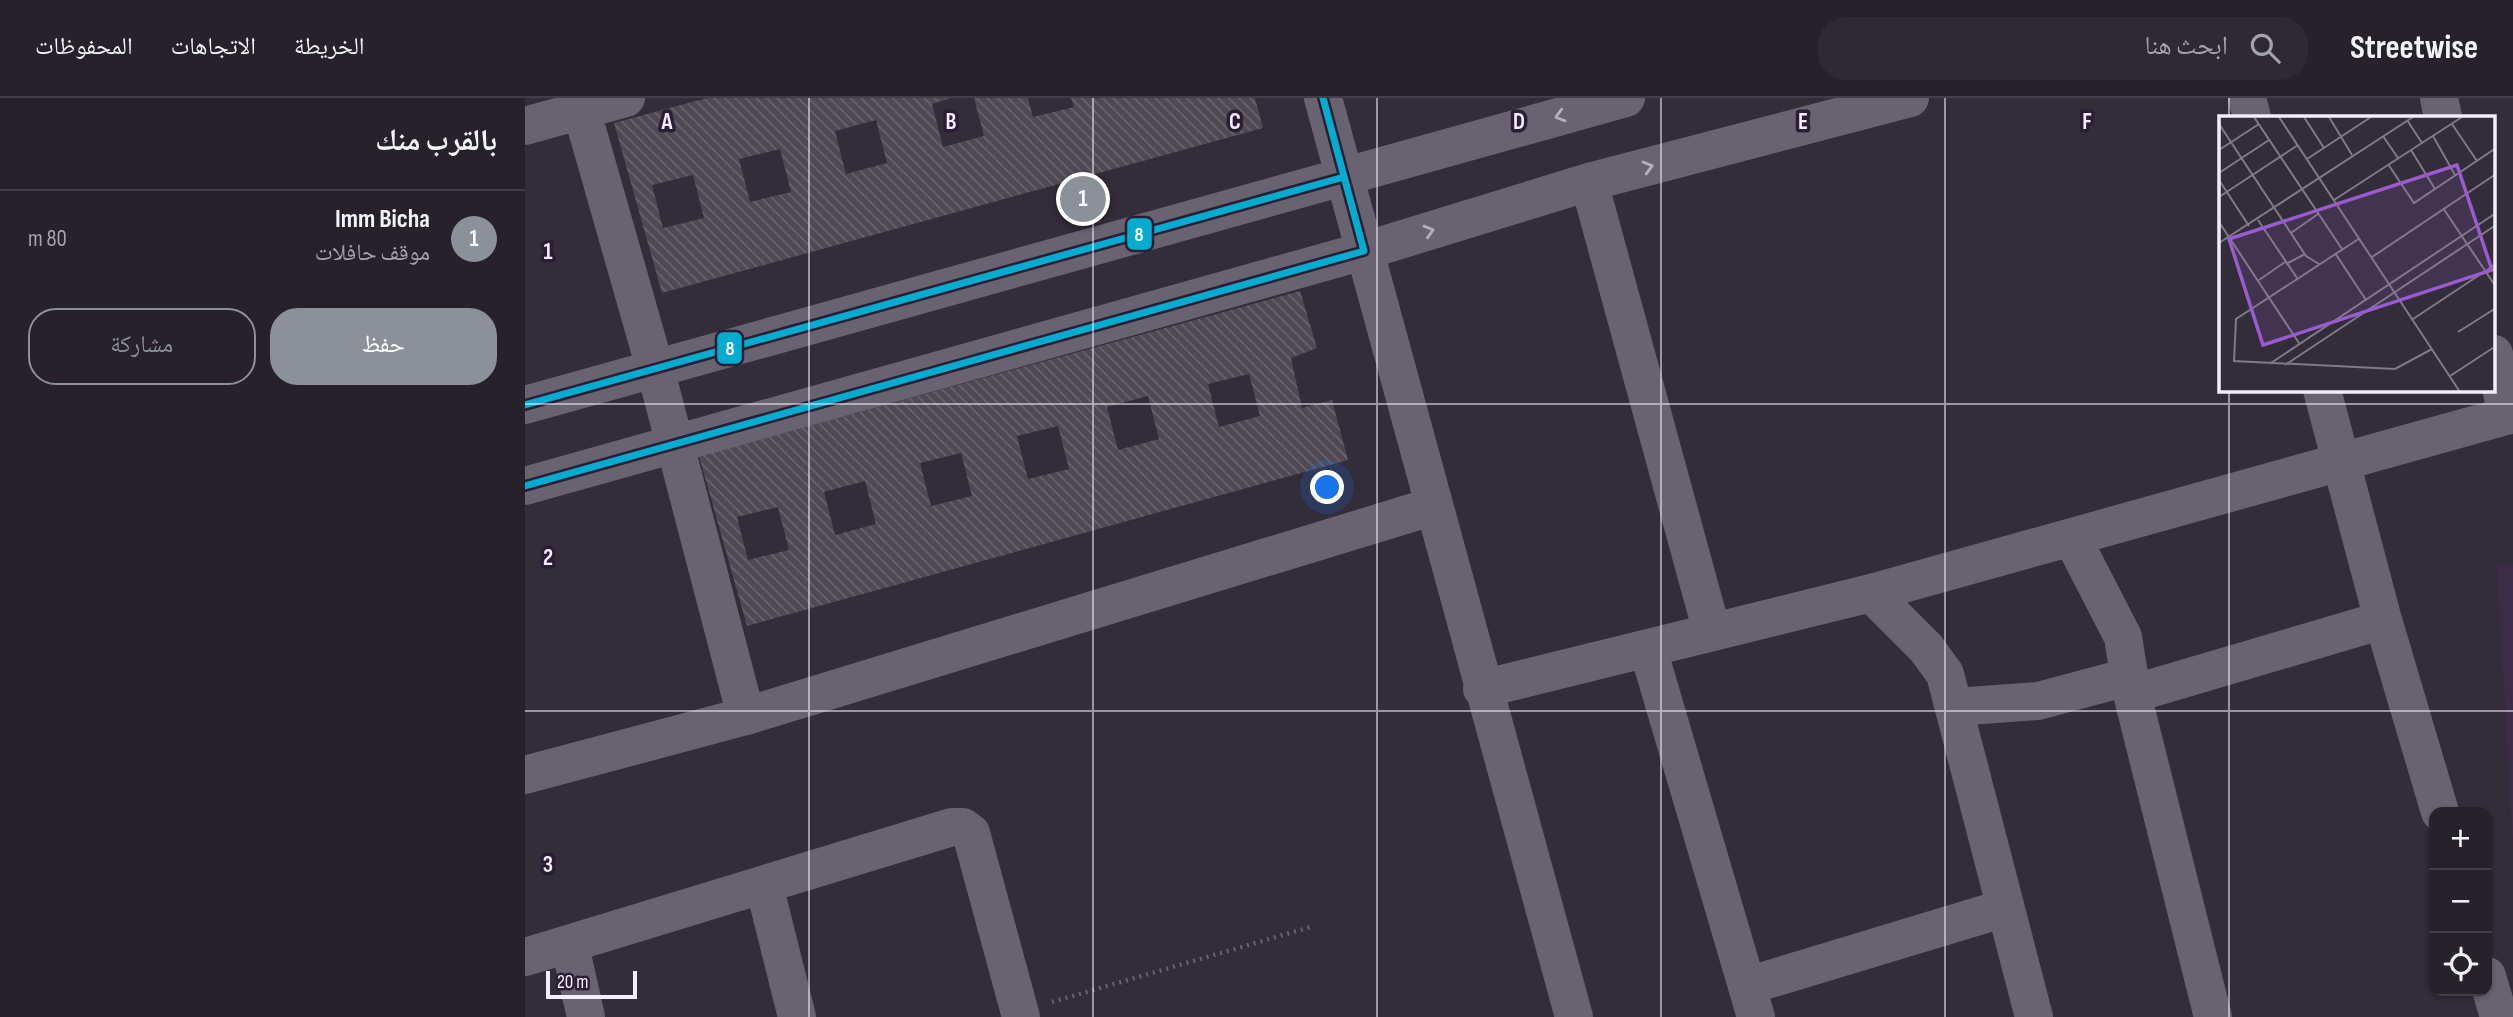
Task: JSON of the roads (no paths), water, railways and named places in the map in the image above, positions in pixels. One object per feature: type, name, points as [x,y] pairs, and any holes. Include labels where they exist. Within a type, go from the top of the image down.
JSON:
[{"type":"street","points":[[525,126],[580,104],[626,98]]},
{"type":"street","points":[[1323,98],[1574,1017]]},
{"type":"street","points":[[525,405],[1626,98]]},
{"type":"street","points":[[525,486],[1364,251],[1589,182],[1910,98]]},
{"type":"street","points":[[2247,98],[2252,116]]},
{"type":"street","points":[[2439,98],[2443,116]]},
{"type":"street","points":[[580,104],[655,368],[746,716]]},
{"type":"street","points":[[1589,182],[1712,632]]},
{"type":"street","points":[[1482,688],[1871,593],[2510,415],[2495,358]]},
{"type":"street","points":[[2323,392],[2383,620],[2438,807]]},
{"type":"street","points":[[525,775],[746,716],[1434,506]]},
{"type":"street","points":[[2072,538],[2123,637],[2130,685],[2213,1017]]},
{"type":"street","points":[[1871,593],[1945,674],[2034,1017]]},
{"type":"street","points":[[1955,707],[2056,698],[2130,685],[2383,620]]},
{"type":"street","points":[[1648,649],[1751,1002],[2005,908]]},
{"type":"street","points":[[525,957],[570,946],[952,827],[963,827],[971,833],[1020,1014]]},
{"type":"street","points":[[764,885],[797,1017]]},
{"type":"street","points":[[570,946],[586,1017]]},
{"type":"street","points":[[2492,992],[2500,1017],[2513,1016]]},
{"type":"place","name":"Imm Bicha","points":[[1083,199]]}]
